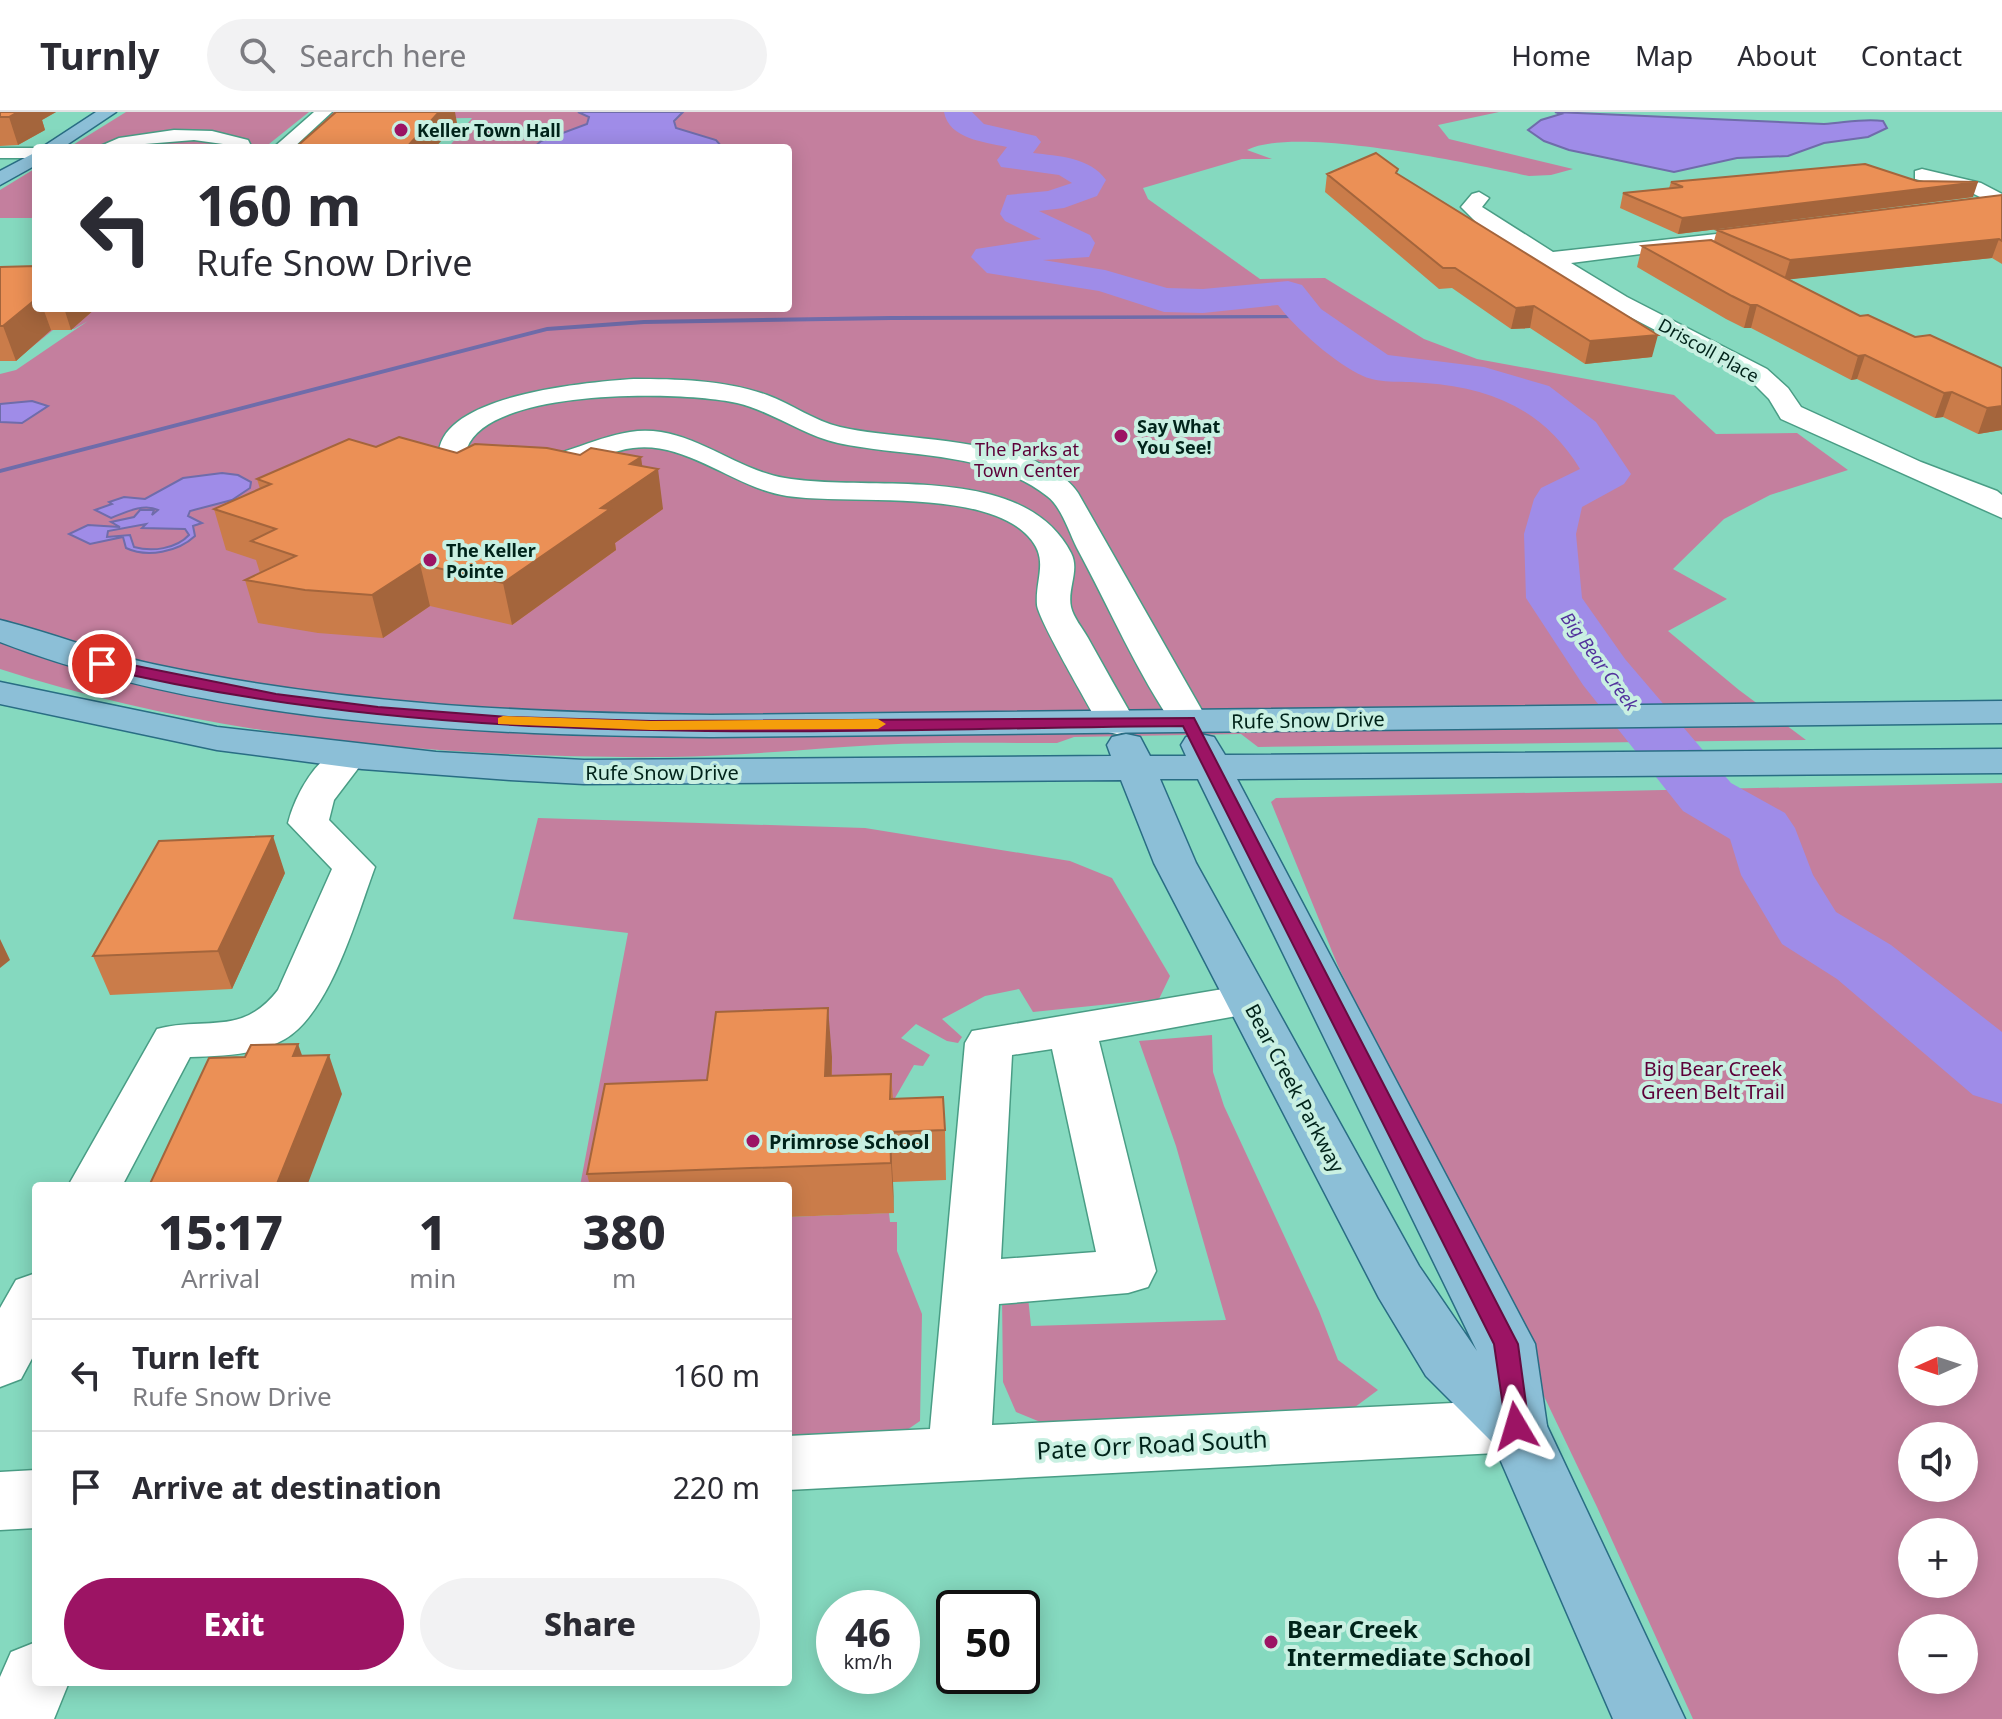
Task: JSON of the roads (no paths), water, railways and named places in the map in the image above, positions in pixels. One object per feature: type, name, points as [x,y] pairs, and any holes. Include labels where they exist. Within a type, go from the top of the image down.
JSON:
[{"type":"main road","points":[[56,144],[108,112]]},
{"type":"main road","points":[[0,179],[32,158]]},
{"type":"main road","name":"Rufe Snow Drive","points":[[0,630],[124,670],[276,699],[378,712],[508,721],[651,726],[2002,712]]},
{"type":"main road","points":[[0,683],[59,650]]},
{"type":"main road","name":"Rufe Snow Drive","points":[[0,693],[161,731],[347,758],[480,768],[697,774],[2002,761]]},
{"type":"main road","name":"Bear Creek Parkway","points":[[1189,721],[1506,1344],[1516,1426],[1649,1719]]},
{"type":"main road","name":"Bear Creek Parkway","points":[[1117,723],[1175,863],[1399,1282],[1447,1359],[1516,1426]]},
{"type":"street","points":[[287,144],[324,112]]},
{"type":"street","points":[[124,144],[152,138],[193,136],[229,139],[242,144]]},
{"type":"street","points":[[0,153],[32,155]]},
{"type":"street","points":[[1922,175],[1974,187],[2002,203]]},
{"type":"street","name":"Driscoll Place","points":[[1479,198],[1471,207],[1484,219],[1619,302],[1758,374],[1779,394],[1791,413],[1911,468],[1986,497],[2002,509]]},
{"type":"street","points":[[1971,207],[2002,203]]},
{"type":"street","points":[[1549,259],[1799,228]]},
{"type":"street","points":[[1117,723],[1054,607],[1054,590],[1059,574],[1051,543],[1035,526],[984,503],[912,493],[787,487],[745,477],[699,450],[662,440],[625,441],[568,460],[516,468],[473,465],[453,451],[454,442],[461,433],[493,414],[553,395],[599,388],[679,387],[747,397],[797,422],[839,435],[975,452],[1037,475],[1069,501],[1189,721]]},
{"type":"street","points":[[984,503],[1037,475]]},
{"type":"street","points":[[97,1182],[174,1041],[234,1037],[272,1025],[300,994],[354,867],[308,823],[314,799],[347,758]]},
{"type":"street","points":[[959,1454],[989,1043],[1247,1000]]},
{"type":"street","points":[[971,1284],[1128,1271],[1072,1030]]},
{"type":"street","points":[[0,1362],[32,1303]]},
{"type":"street","name":"Pate Orr Road South","points":[[792,1463],[1516,1426]]},
{"type":"street","points":[[0,1501],[32,1499]]},
{"type":"street","points":[[18,1719],[32,1686]]},
{"type":"waterway","name":"Big Bear Creek","points":[[958,112],[957,115],[974,131],[1026,142],[1012,160],[1067,167],[1090,180],[1086,189],[1052,201],[1019,202],[1017,214],[1077,243],[1076,249],[1031,250],[989,257],[1000,265],[1105,281],[1164,300],[1203,301],[1288,293],[1307,317],[1378,367],[1429,370],[1484,380],[1533,395],[1580,432],[1607,474],[1559,499],[1550,534],[1554,598],[1604,672],[1707,797],[1761,828],[1777,875],[1808,928],[1864,962],[2002,1075]]},
{"type":"waterway","points":[[0,471],[547,329],[644,322],[891,318],[1307,317]]},
{"type":"place","name":"Keller Town Hall","points":[[401,130]]},
{"type":"place","name":"Say What You See!","points":[[1121,436]]},
{"type":"place","name":"The Keller Pointe","points":[[430,560]]},
{"type":"place","name":"Primrose School","points":[[753,1141]]},
{"type":"place","name":"Bear Creek Intermediate School","points":[[1271,1642]]},
{"type":"park label","name":"The Parks at Town Center","points":[[1027,459]]},
{"type":"park label","name":"Big Bear Creek Green Belt Trail","points":[[1713,1080]]}]
